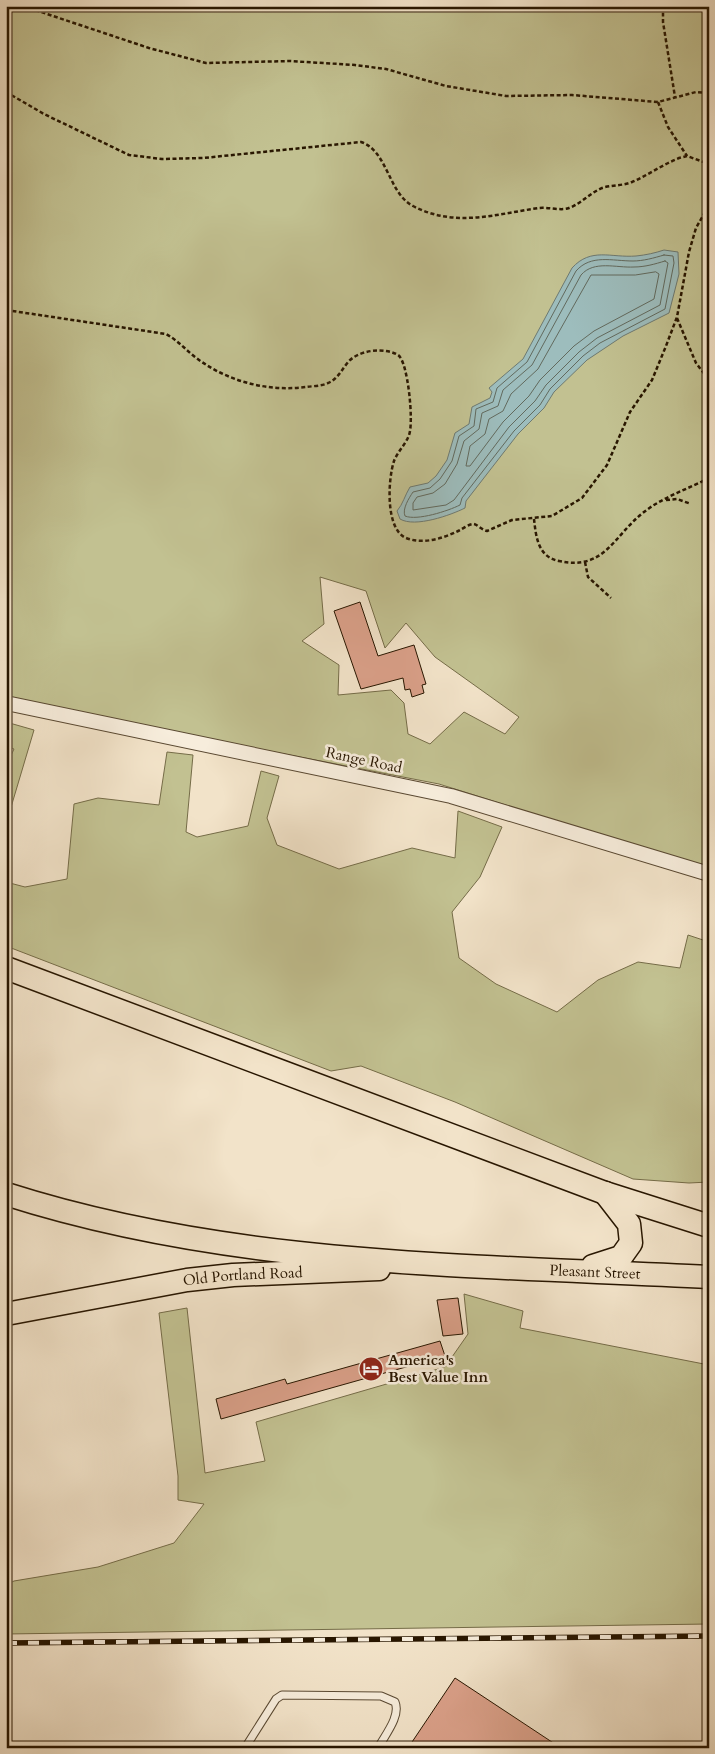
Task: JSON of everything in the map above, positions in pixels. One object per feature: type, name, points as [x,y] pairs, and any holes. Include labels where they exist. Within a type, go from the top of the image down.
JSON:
[{"type":"main road","points":[[6,968],[605,1193],[709,1226]]},
{"type":"main road","points":[[573,1270],[613,1261],[620,1257],[631,1243],[629,1224],[605,1193]]},
{"type":"main road","points":[[6,1194],[103,1221],[214,1243],[317,1256],[483,1266]]},
{"type":"main road","name":"Pleasant Street","points":[[483,1266],[709,1277]]},
{"type":"main road","name":"Old Portland Road","points":[[6,1314],[187,1280],[233,1275],[483,1266]]},
{"type":"street","name":"Range Road","points":[[6,703],[451,796],[709,874]]},
{"type":"lane","points":[[686,1220],[709,1216]]},
{"type":"lane","points":[[245,1748],[276,1700],[282,1695],[381,1696],[395,1702],[397,1707],[395,1718],[378,1748]]},
{"type":"path","points":[[23,6],[149,48],[206,63],[290,61],[355,65],[386,69],[446,86],[488,94],[541,97],[572,96],[658,102],[696,92],[709,93]]},
{"type":"path","points":[[663,6],[663,22],[675,97]]},
{"type":"path","points":[[6,92],[44,114],[129,155],[162,159],[203,158],[362,142],[367,144],[375,153],[391,181],[407,203],[422,210],[457,218],[478,219],[544,208],[567,209],[603,188],[631,182],[664,164],[687,156]]},
{"type":"path","points":[[658,102],[668,127],[687,156],[709,164]]},
{"type":"path","points":[[6,310],[166,334],[183,345],[195,357],[224,375],[270,388],[328,384],[336,378],[354,356],[378,350],[391,352],[405,362],[408,399],[412,408],[409,435],[396,456],[392,472],[390,510],[395,530],[407,538],[440,539],[469,525],[476,524],[487,531],[512,520],[552,516],[582,498],[607,465],[635,402],[652,380],[677,317],[688,252],[696,228],[709,205]]},
{"type":"path","points":[[677,317],[696,363],[709,380]]},
{"type":"path","points":[[534,519],[537,538],[542,551],[552,560],[591,562],[602,554],[642,513],[709,478]]},
{"type":"path","points":[[664,500],[677,499],[691,504]]},
{"type":"path","points":[[585,562],[585,570],[588,577],[611,598]]},
{"type":"shaded area","points":[[6,6],[709,6],[709,869],[439,784],[6,700]],"holes":[[[320,577],[366,591],[385,648],[406,623],[435,657],[519,717],[505,734],[464,712],[430,744],[408,734],[404,703],[391,690],[338,695],[339,665],[302,641],[324,624]]]},
{"type":"shaded area","points":[[6,722],[34,730],[6,824],[6,766],[14,749],[6,746]]},
{"type":"shaded area","points":[[167,752],[193,755],[186,832],[197,837],[248,826],[261,771],[279,776],[267,818],[277,845],[339,869],[412,848],[455,858],[458,811],[502,827],[480,877],[452,912],[459,958],[496,984],[557,1012],[598,980],[638,962],[680,968],[688,935],[709,942],[709,1182],[689,1183],[633,1179],[455,1102],[361,1066],[331,1071],[6,946],[6,882],[25,887],[67,879],[74,804],[98,798],[159,805]]},
{"type":"shaded area","points":[[464,1294],[523,1311],[520,1328],[709,1365],[709,1624],[6,1634],[6,1585],[14,1581],[98,1567],[174,1543],[204,1504],[178,1500],[178,1476],[159,1313],[187,1308],[205,1473],[265,1461],[256,1422],[445,1367],[468,1334]]},
{"type":"water","points":[[664,250],[678,252],[679,274],[669,313],[623,336],[587,360],[554,392],[544,408],[518,434],[466,501],[465,508],[442,517],[423,521],[415,522],[400,519],[397,511],[410,487],[428,483],[436,476],[447,460],[455,433],[469,424],[472,407],[490,398],[492,392],[489,388],[523,359],[572,268],[586,258],[594,256],[636,256]]},
{"type":"building","points":[[360,602],[378,656],[414,645],[426,684],[422,685],[424,693],[412,697],[410,689],[405,690],[403,678],[361,689],[334,611]]},
{"type":"building","name":"America's Best Value Inn","points":[[458,1298],[463,1334],[443,1336],[437,1300]]},
{"type":"building","points":[[440,1341],[445,1356],[221,1419],[216,1399],[285,1379],[287,1384]]},
{"type":"building","points":[[455,1678],[561,1748],[408,1748]]},
{"type":"railway","points":[[6,1643],[709,1636]]},
{"type":"place","name":"America's Best Value Inn","points":[[371,1369]]}]
